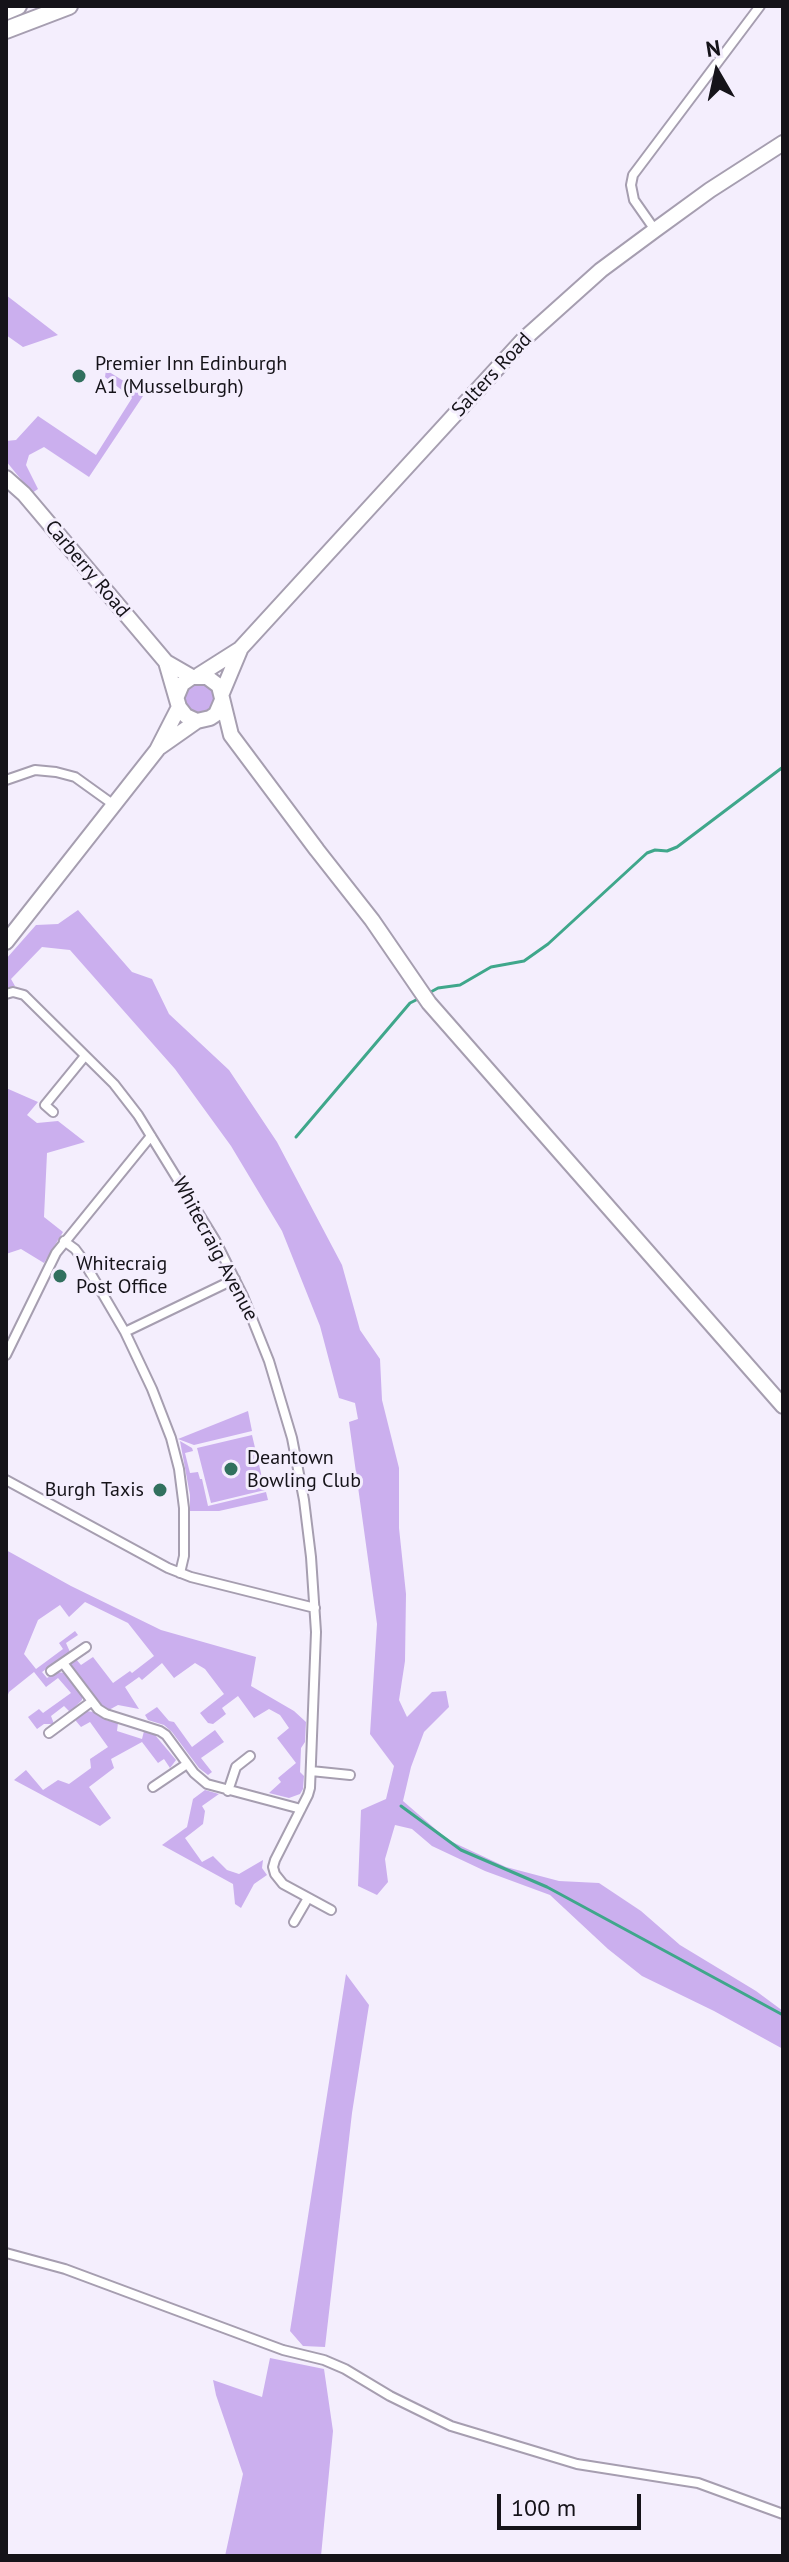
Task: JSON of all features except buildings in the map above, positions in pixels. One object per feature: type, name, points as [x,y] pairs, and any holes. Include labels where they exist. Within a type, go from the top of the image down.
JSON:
[{"type":"highway","points":[[6,11],[18,6]]},
{"type":"highway","points":[[6,30],[69,6]]},
{"type":"main road","name":"Salters Road","points":[[196,676],[240,649],[524,339],[601,270],[740,170],[783,143]]},
{"type":"main road","name":"Carberry Road","points":[[6,478],[24,494],[166,662],[178,701]]},
{"type":"main road","name":"Salters Road","points":[[222,696],[240,649]]},
{"type":"main road","name":"Carberry Road","points":[[166,662],[196,676]]},
{"type":"main road","points":[[6,942],[157,750],[182,684],[196,676],[213,680],[222,696],[231,735],[372,920],[429,1003],[783,1406]]},
{"type":"main road","points":[[157,750],[216,714],[222,696]]},
{"type":"main road","points":[[178,701],[186,716],[231,735]]},
{"type":"street","points":[[655,230],[634,200],[633,175],[760,6]]},
{"type":"street","points":[[6,780],[35,770],[56,772],[75,777],[114,805]]},
{"type":"street","name":"Whitecraig Avenue","points":[[6,994],[24,995],[123,1095],[200,1215],[235,1279],[269,1361],[292,1438],[304,1500],[314,1585],[317,1665],[308,1795],[273,1867],[279,1880],[308,1898]]},
{"type":"street","points":[[53,1112],[45,1105],[85,1056]]},
{"type":"street","points":[[6,1355],[49,1264],[64,1241],[151,1136]]},
{"type":"street","points":[[64,1241],[81,1257],[125,1332],[162,1414],[179,1469],[184,1508],[185,1535],[180,1573]]},
{"type":"street","points":[[125,1332],[235,1279]]},
{"type":"street","points":[[6,1480],[180,1573],[315,1608]]},
{"type":"street","points":[[51,1671],[86,1647]]},
{"type":"street","points":[[63,1663],[91,1702],[106,1714],[160,1731],[207,1784],[301,1809]]},
{"type":"street","points":[[49,1733],[91,1702]]},
{"type":"street","points":[[228,1791],[236,1767],[250,1756]]},
{"type":"street","points":[[153,1787],[187,1764]]},
{"type":"street","points":[[311,1771],[350,1775]]},
{"type":"street","points":[[294,1922],[308,1898],[331,1910]]},
{"type":"street","points":[[6,2253],[65,2269],[283,2350],[324,2360],[451,2426],[577,2464],[698,2483],[783,2514]]},
{"type":"shaded area","points":[[6,295],[58,335],[23,347],[6,335]]},
{"type":"shaded area","points":[[106,370],[143,396],[89,477],[44,447],[29,455],[26,465],[38,489],[32,493],[6,461],[6,441],[16,440],[38,416],[96,455],[132,398],[105,377]]},
{"type":"shaded area","points":[[199,683],[210,687],[214,698],[210,709],[199,713],[188,709],[184,698],[188,687]]},
{"type":"shaded area","points":[[78,910],[132,972],[152,979],[169,1014],[229,1070],[277,1142],[342,1265],[360,1330],[380,1359],[382,1400],[399,1468],[399,1528],[406,1594],[405,1661],[399,1700],[407,1717],[432,1692],[446,1691],[449,1707],[424,1732],[403,1801],[448,1840],[506,1867],[559,1881],[599,1883],[641,1911],[680,1945],[783,2011],[783,2049],[642,1976],[550,1895],[485,1871],[432,1846],[412,1829],[395,1825],[385,1859],[388,1882],[377,1895],[358,1886],[361,1810],[386,1799],[394,1766],[370,1734],[377,1624],[349,1422],[358,1419],[355,1403],[339,1398],[320,1326],[282,1231],[231,1146],[175,1069],[70,950],[42,947],[11,979],[15,986],[6,988],[6,959],[36,925],[58,924]]},
{"type":"shaded area","points":[[6,1088],[38,1102],[27,1115],[37,1123],[58,1121],[85,1142],[47,1153],[44,1217],[63,1232],[44,1263],[21,1249],[6,1254]]},
{"type":"shaded area","points":[[248,1411],[252,1431],[194,1445],[178,1439]]},
{"type":"shaded area","name":"Deantown Bowling Club","points":[[252,1435],[265,1490],[211,1503],[197,1448]]},
{"type":"shaded area","points":[[180,1441],[192,1448],[193,1451],[185,1453],[190,1473],[198,1472],[202,1479],[208,1506],[266,1492],[268,1500],[219,1511],[190,1511]]},
{"type":"shaded area","points":[[6,1550],[161,1630],[256,1657],[251,1686],[294,1711],[306,1722],[305,1742],[301,1748],[300,1772],[304,1776],[300,1794],[289,1798],[269,1793],[281,1782],[278,1778],[296,1763],[277,1738],[289,1728],[280,1715],[269,1709],[254,1718],[238,1696],[222,1708],[226,1714],[213,1724],[208,1723],[200,1713],[224,1694],[205,1669],[195,1663],[174,1678],[162,1663],[142,1680],[139,1677],[125,1687],[139,1709],[118,1705],[107,1711],[100,1705],[71,1666],[75,1658],[81,1665],[93,1657],[113,1683],[154,1656],[128,1623],[85,1602],[69,1617],[60,1605],[38,1620],[24,1654],[36,1669],[63,1649],[59,1643],[75,1631],[78,1635],[66,1643],[70,1652],[42,1672],[47,1678],[57,1672],[65,1673],[82,1700],[70,1712],[64,1706],[51,1716],[54,1724],[44,1724],[37,1729],[28,1717],[39,1709],[43,1713],[71,1693],[58,1678],[46,1687],[34,1672],[9,1692],[6,1700]]},
{"type":"shaded area","points":[[157,1707],[169,1721],[174,1722],[192,1747],[215,1730],[224,1742],[201,1758],[212,1772],[208,1775],[199,1768],[164,1725],[148,1720],[145,1715]]},
{"type":"shaded area","points":[[86,1711],[118,1723],[117,1731],[142,1739],[144,1731],[155,1735],[176,1760],[170,1768],[164,1759],[158,1763],[142,1742],[111,1759],[114,1768],[89,1787],[111,1818],[100,1826],[14,1780],[26,1770],[43,1790],[58,1780],[69,1784],[91,1768],[90,1759],[108,1747],[90,1722],[81,1727],[76,1721]]},
{"type":"shaded area","points":[[205,1790],[219,1794],[202,1806],[205,1811],[203,1824],[185,1838],[202,1862],[213,1856],[227,1870],[239,1874],[263,1860],[262,1868],[267,1875],[254,1884],[241,1908],[235,1904],[233,1884],[162,1845],[187,1827],[193,1799]]},
{"type":"shaded area","points":[[346,1974],[369,2005],[352,2113],[325,2347],[303,2346],[290,2331]]},
{"type":"shaded area","points":[[270,2358],[324,2369],[333,2431],[321,2556],[225,2556],[243,2474],[213,2380],[262,2397]]},
{"type":"waterway","points":[[427,994],[438,988],[460,985],[491,967],[524,961],[548,944],[647,853],[677,847],[783,767]]},
{"type":"waterway","points":[[296,1137],[410,1003],[420,998]]},
{"type":"waterway","points":[[401,1806],[461,1850],[547,1887],[783,2015]]},
{"type":"place","name":"Premier Inn Edinburgh A1 (Musselburgh)","points":[[79,376]]},
{"type":"place","name":"Whitecraig Post Office","points":[[60,1276]]},
{"type":"place","name":"Deantown Bowling Club","points":[[231,1469]]},
{"type":"place","name":"Burgh Taxis","points":[[160,1490]]}]
